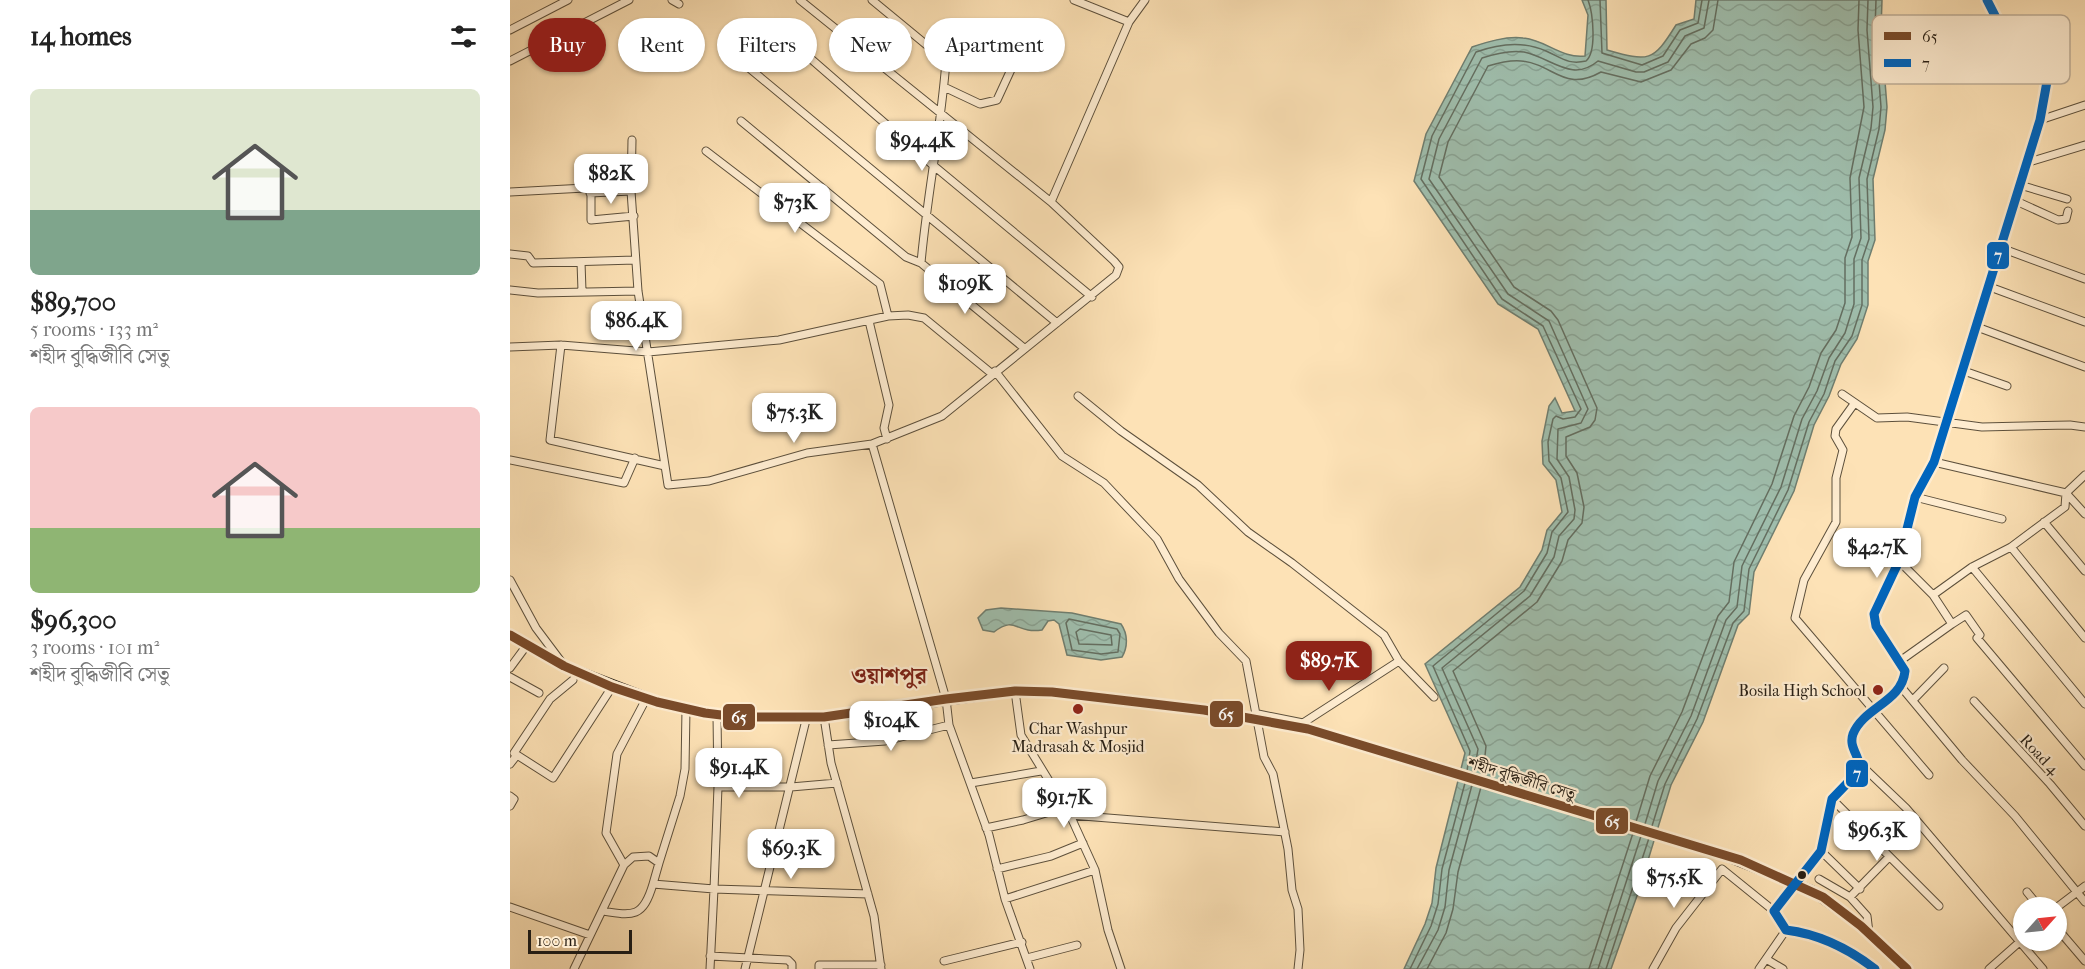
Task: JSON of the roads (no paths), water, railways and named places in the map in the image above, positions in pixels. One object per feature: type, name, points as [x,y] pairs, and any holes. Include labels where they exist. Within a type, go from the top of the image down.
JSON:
[{"type":"main road","name":"শহীদ বুদ্ধিজীবি সেতু","points":[[510,635],[564,666],[612,687],[646,699],[717,715],[824,717],[1015,691],[1052,692],[1203,710],[1308,729],[1713,851],[1811,890],[1861,926],[1907,969]]},
{"type":"street","points":[[510,30],[568,0]]},
{"type":"street","points":[[510,61],[629,0]]},
{"type":"street","points":[[632,140],[631,191],[638,291],[668,485],[699,482],[807,453],[872,444],[942,416],[993,372],[1092,297],[1116,275],[1119,267],[1051,202],[941,116],[800,0]]},
{"type":"street","points":[[872,0],[946,61],[941,116],[925,213],[921,263]]},
{"type":"street","points":[[1074,0],[1129,22]]},
{"type":"street","points":[[1051,202],[1129,22],[1145,0]]},
{"type":"street","points":[[1987,0],[1995,15]]},
{"type":"street","points":[[817,64],[934,166],[1092,297]]},
{"type":"street","points":[[754,72],[1057,322]]},
{"type":"street","points":[[944,87],[980,104],[997,100],[1010,72]]},
{"type":"street","points":[[2013,930],[1906,808],[1861,765],[1852,745],[1853,734],[1872,712],[1902,688],[1905,671],[1874,620],[1899,561],[1915,497],[1934,462],[1945,422],[1964,371],[2040,120],[2047,84]]},
{"type":"street","points":[[2040,120],[2085,105]]},
{"type":"street","points":[[741,121],[906,257],[921,263],[1024,348]]},
{"type":"street","points":[[2026,163],[2085,145]]},
{"type":"street","points":[[705,151],[880,284],[888,316]]},
{"type":"street","points":[[591,190],[604,187],[605,164],[633,164]]},
{"type":"street","points":[[2020,185],[2067,199]]},
{"type":"street","points":[[591,190],[591,219],[634,216]]},
{"type":"street","points":[[510,192],[631,191]]},
{"type":"street","points":[[2016,201],[2058,220],[2066,219],[2068,211]]},
{"type":"street","points":[[2001,248],[2085,279]]},
{"type":"street","points":[[510,254],[528,256],[533,263],[635,260]]},
{"type":"street","points":[[580,262],[582,291]]},
{"type":"street","points":[[1990,287],[2085,322]]},
{"type":"street","points":[[510,290],[538,293],[638,291]]},
{"type":"street","points":[[510,347],[561,345],[648,352],[780,340],[888,316],[924,318],[993,372],[1062,456],[1104,483],[1157,539],[1179,579],[1219,633],[1246,661],[1258,714],[1264,756],[1273,774],[1285,832],[1292,890],[1298,909],[1300,950],[1298,969]]},
{"type":"street","points":[[869,321],[889,405],[885,428],[887,439]]},
{"type":"street","points":[[1977,327],[2085,367]]},
{"type":"street","points":[[561,345],[550,440],[665,466]]},
{"type":"street","points":[[1964,371],[2007,386]]},
{"type":"street","points":[[1842,394],[1877,418],[1907,417],[1982,427],[2070,425],[2085,427]]},
{"type":"street","points":[[1078,396],[1121,431],[1198,485],[1248,532],[1292,563],[1384,636],[1399,661],[1434,697]]},
{"type":"street","points":[[1854,404],[1836,429],[1835,436],[1843,450],[1836,478],[1836,522],[1804,580],[1795,618],[1872,712],[1929,775]]},
{"type":"street","points":[[872,444],[946,699],[950,725],[986,828],[1005,899],[1030,969]]},
{"type":"street","points":[[510,460],[624,483],[635,458]]},
{"type":"street","points":[[1934,462],[2066,493],[2085,514]]},
{"type":"street","points":[[1933,595],[1972,567],[2011,547],[2065,507],[2066,493],[2085,475]]},
{"type":"street","points":[[1915,497],[2002,519]]},
{"type":"street","points":[[2044,522],[2085,571]]},
{"type":"street","points":[[2011,547],[2085,638]]},
{"type":"street","points":[[1899,561],[1933,595],[1952,624]]},
{"type":"street","points":[[1972,567],[2085,704]]},
{"type":"street","points":[[510,580],[536,628],[564,666]]},
{"type":"street","points":[[1900,661],[1966,615],[1980,635],[1977,638],[2085,766]]},
{"type":"street","points":[[510,668],[527,645]]},
{"type":"street","points":[[1258,714],[1303,723],[1399,661]]},
{"type":"street","points":[[1913,700],[1944,668]]},
{"type":"street","points":[[510,677],[539,693]]},
{"type":"street","points":[[510,764],[514,753],[550,699],[573,680]]},
{"type":"street","points":[[514,753],[553,778],[612,687]]},
{"type":"street","points":[[1902,688],[1962,760],[2015,816],[2085,902]]},
{"type":"street","points":[[1015,691],[1021,735],[1041,771],[1066,807],[1095,870],[1108,930],[1121,969]]},
{"type":"street","points":[[624,865],[606,833],[609,810],[617,754],[646,699]]},
{"type":"street","name":"Road 4","points":[[1974,701],[2085,826]]},
{"type":"street","points":[[602,911],[626,915],[636,913],[649,898],[680,796],[685,769],[686,709]]},
{"type":"street","points":[[711,969],[718,787],[717,715]]},
{"type":"street","points":[[819,969],[819,965],[881,967],[868,894],[837,783],[824,717]]},
{"type":"street","points":[[745,969],[806,720]]},
{"type":"street","points":[[828,745],[885,741],[950,725]]},
{"type":"street","points":[[1774,911],[1821,851],[1832,799],[1858,775],[1861,765]]},
{"type":"street","points":[[971,783],[1041,771]]},
{"type":"street","points":[[718,787],[790,787],[837,783]]},
{"type":"street","points":[[510,796],[513,799],[510,806]]},
{"type":"street","points":[[1832,799],[1939,906]]},
{"type":"street","points":[[986,828],[1066,807]]},
{"type":"street","points":[[1070,815],[1285,832]]},
{"type":"street","points":[[997,869],[1051,856],[1083,843]]},
{"type":"street","points":[[1821,851],[1860,889]]},
{"type":"street","points":[[582,969],[574,968],[624,865],[633,857],[649,856],[659,863]]},
{"type":"street","points":[[1850,897],[1889,857]]},
{"type":"street","points":[[1653,969],[1676,928],[1722,869],[1774,911],[1786,930]]},
{"type":"street","points":[[1005,899],[1095,870]]},
{"type":"street","points":[[1819,879],[1850,897],[1867,916],[1869,933]]},
{"type":"street","points":[[652,884],[714,890],[868,894]]},
{"type":"street","points":[[2067,900],[2085,886]]},
{"type":"street","points":[[2027,892],[2031,897]]},
{"type":"street","points":[[510,907],[590,934]]},
{"type":"street","points":[[1759,969],[1786,930]]},
{"type":"street","points":[[1786,930],[1804,932],[1830,942],[1875,969]]},
{"type":"street","points":[[2067,940],[2085,962]]},
{"type":"street","points":[[944,961],[1022,942]]},
{"type":"street","points":[[1027,958],[1077,945]]},
{"type":"street","points":[[1989,969],[2013,948]]},
{"type":"street","points":[[2030,951],[2043,969]]},
{"type":"street","points":[[710,956],[788,960],[792,964],[792,969]]},
{"type":"street","points":[[1767,959],[1783,969]]},
{"type":"water","points":[[1582,0],[1606,0],[1607,50],[1641,57],[1655,52],[1676,25],[1694,19],[1696,0],[1882,0],[1882,15],[1872,15],[1872,84],[1885,84],[1887,107],[1885,130],[1873,179],[1875,240],[1868,261],[1868,305],[1857,339],[1841,364],[1829,396],[1814,425],[1794,491],[1754,572],[1749,614],[1738,625],[1703,722],[1671,785],[1638,893],[1611,969],[1404,969],[1432,903],[1436,868],[1465,753],[1425,664],[1520,587],[1542,550],[1547,530],[1562,512],[1556,480],[1543,464],[1542,441],[1549,406],[1555,398],[1562,413],[1575,411],[1538,329],[1498,304],[1414,181],[1426,134],[1472,47],[1490,41],[1523,38],[1531,39],[1569,55],[1585,56],[1588,15]]},
{"type":"water","points":[[1001,608],[1072,613],[1121,624],[1126,636],[1124,653],[1122,657],[1101,660],[1067,655],[1059,624],[1054,620],[1048,621],[1042,630],[1026,630],[1007,625],[994,632],[983,630],[978,618],[986,610]]},
{"type":"place","name":"Bosila High School","points":[[1878,690]]},
{"type":"place","name":"Char Washpur Madrasah & Mosjid","points":[[1078,709]]},
{"type":"district","name":"ওয়াশপুর","points":[[889,675]]}]
